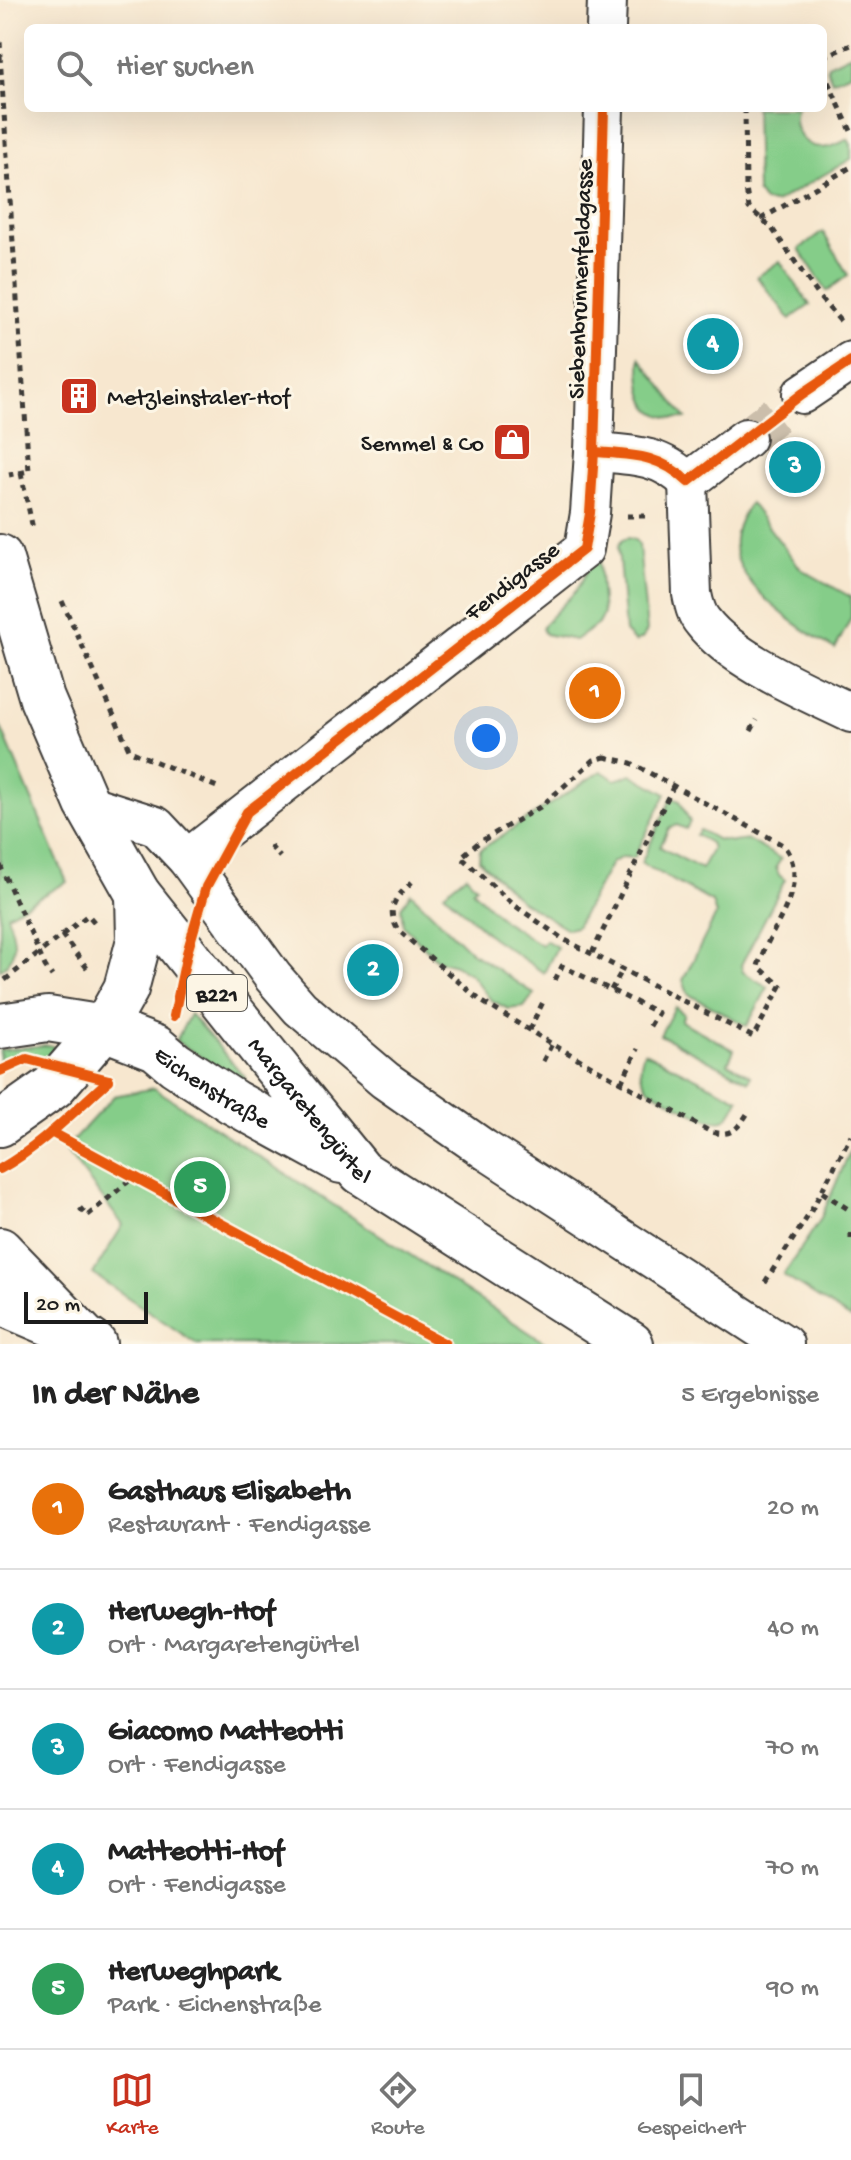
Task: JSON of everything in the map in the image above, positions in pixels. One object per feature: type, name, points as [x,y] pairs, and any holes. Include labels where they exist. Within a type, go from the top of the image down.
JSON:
[{"type":"main road","name":"Margaretengürtel","points":[[18,547],[42,699],[87,804],[138,894],[361,1172],[631,1344]]},
{"type":"main road","points":[[0,1124],[54,1086],[104,1028],[126,989],[139,940],[138,894]]},
{"type":"main road","name":"Eichenstraße","points":[[0,1026],[48,1019],[104,1028],[156,1048],[233,1102],[361,1172]]},
{"type":"main road","points":[[0,1250],[89,1341]]},
{"type":"main road","points":[[0,1302],[89,1341]]},
{"type":"street","points":[[606,24],[607,0]]},
{"type":"street","name":"Siebenbrunnenfeldgasse","points":[[594,452],[604,112]]},
{"type":"street","points":[[802,394],[851,361]]},
{"type":"street","points":[[688,498],[746,438]]},
{"type":"street","points":[[594,452],[628,454],[674,468],[688,498],[692,594],[695,609],[703,622],[717,637],[763,668],[851,713]]},
{"type":"street","name":"Fendigasse","points":[[187,859],[584,549],[594,452]]},
{"type":"street","points":[[87,804],[156,826],[187,859],[273,977],[300,1008],[385,1080],[484,1149],[784,1344]]},
{"type":"path","points":[[0,42],[29,471],[9,475]]},
{"type":"path","points":[[827,55],[851,45]]},
{"type":"path","points":[[827,80],[851,131]]},
{"type":"path","points":[[745,112],[749,208],[771,227],[821,299],[851,334]]},
{"type":"path","points":[[761,219],[851,167]]},
{"type":"path","points":[[18,547],[21,473]]},
{"type":"path","points":[[590,513],[663,517],[688,498]]},
{"type":"path","points":[[57,590],[130,751],[234,793],[247,812]]},
{"type":"path","points":[[751,731],[757,720]]},
{"type":"path","points":[[605,757],[631,763],[673,787],[710,803],[783,845],[796,869],[795,884],[763,949],[758,966],[781,986],[753,1037],[563,939],[523,912],[461,857],[478,843],[540,807],[594,760],[605,757]]},
{"type":"path","points":[[592,953],[673,787]]},
{"type":"path","points":[[0,865],[39,953],[55,980]]},
{"type":"path","points":[[412,882],[396,897],[391,907],[392,919],[398,930],[481,1001],[709,1131],[721,1135],[734,1132],[749,1111]]},
{"type":"path","points":[[0,983],[88,915],[98,927]]},
{"type":"path","points":[[62,935],[89,970]]},
{"type":"path","points":[[555,980],[562,966],[658,1013],[648,1029]]},
{"type":"path","points":[[611,990],[623,969]]},
{"type":"path","points":[[529,1030],[544,1000]]},
{"type":"path","points":[[543,1061],[552,1044]]},
{"type":"path","points":[[621,1083],[638,1049]]},
{"type":"path","points":[[765,1282],[822,1192],[851,1135]]},
{"type":"path","points":[[121,1169],[148,1184]]},
{"type":"path","points":[[80,1208],[87,1216],[135,1176]]},
{"type":"path","points":[[822,1192],[851,1211]]},
{"type":"path","points":[[851,1233],[851,1242]]},
{"type":"green space","points":[[851,54],[851,73],[832,81],[828,65]]},
{"type":"green space","points":[[755,112],[796,112],[797,130],[813,146],[829,147],[848,139],[851,159],[775,203],[764,202],[757,192]]},
{"type":"green space","points":[[823,232],[848,275],[827,291],[799,249]]},
{"type":"green space","points":[[780,261],[810,305],[790,319],[757,277]]},
{"type":"green space","points":[[640,358],[686,418],[660,415],[646,403]]},
{"type":"green space","points":[[750,503],[801,569],[851,597],[851,618],[835,649],[775,607],[748,579],[739,564],[735,549],[736,530]]},
{"type":"green space","points":[[628,538],[639,545],[647,631],[642,639],[635,642],[625,632],[618,547],[622,540]]},
{"type":"green space","points":[[595,557],[599,562],[603,614],[598,624],[575,640],[545,634],[542,629],[544,624],[576,591]]},
{"type":"green space","points":[[0,725],[67,882],[7,915],[14,945],[11,958],[0,970]]},
{"type":"green space","points":[[601,771],[616,780],[631,774],[666,794],[634,858],[622,857],[611,863],[576,927],[567,929],[520,900],[479,860],[480,850]]},
{"type":"green space","points":[[672,797],[680,801],[690,822],[686,829],[677,825],[669,828],[660,847],[701,869],[712,849],[710,843],[696,835],[700,830],[716,839],[733,842],[748,840],[781,859],[776,867],[785,880],[741,965],[743,972],[768,987],[747,1026],[688,994],[683,980],[716,915],[712,902],[641,863]]},
{"type":"green space","points":[[466,875],[476,886],[472,890],[504,921],[541,945],[545,940],[557,947],[544,973],[491,937],[444,893]]},
{"type":"green space","points":[[411,893],[470,951],[534,994],[524,1007],[508,1009],[491,1000],[471,975],[455,965],[437,960],[403,925],[401,907]]},
{"type":"green space","points":[[675,1007],[684,1014],[681,1021],[734,1050],[728,1063],[751,1076],[749,1081],[660,1035]]},
{"type":"green space","points":[[190,1014],[245,1077],[243,1084],[176,1041]]},
{"type":"green space","points":[[53,1046],[54,1051],[47,1060],[31,1054],[0,1063],[0,1050]]},
{"type":"green space","points":[[644,1052],[739,1099],[728,1117],[723,1120],[707,1118],[650,1089],[641,1072]]},
{"type":"green space","points":[[154,1088],[547,1344],[197,1344],[93,1274],[123,1225],[65,1149],[114,1096]]},
{"type":"green space","points":[[851,1149],[851,1319],[783,1275],[820,1220]]},
{"type":"tunnel","points":[[746,438],[802,394]]},
{"type":"cycle path","points":[[174,1016],[187,953],[206,887],[247,812],[584,549],[594,452],[604,112]]},
{"type":"cycle path","points":[[594,452],[633,455],[656,461],[688,482],[802,394],[851,361]]},
{"type":"cycle path","points":[[0,1071],[27,1059],[109,1080]]},
{"type":"cycle path","points":[[0,1169],[43,1139],[109,1080]]},
{"type":"cycle path","points":[[51,1132],[445,1344]]},
{"type":"place","name":"Matteotti-Hof","points":[[713,344]]},
{"type":"place","name":"Metzleinstaler-Hof","points":[[79,396]]},
{"type":"place","name":"Semmel & Co","points":[[512,442]]},
{"type":"place","name":"Giacomo Matteotti","points":[[795,467]]},
{"type":"place","name":"Gasthaus Elisabeth","points":[[595,693]]},
{"type":"place","name":"Herwegh-Hof","points":[[373,970]]},
{"type":"place","name":"Herweghpark","points":[[200,1187]]}]
